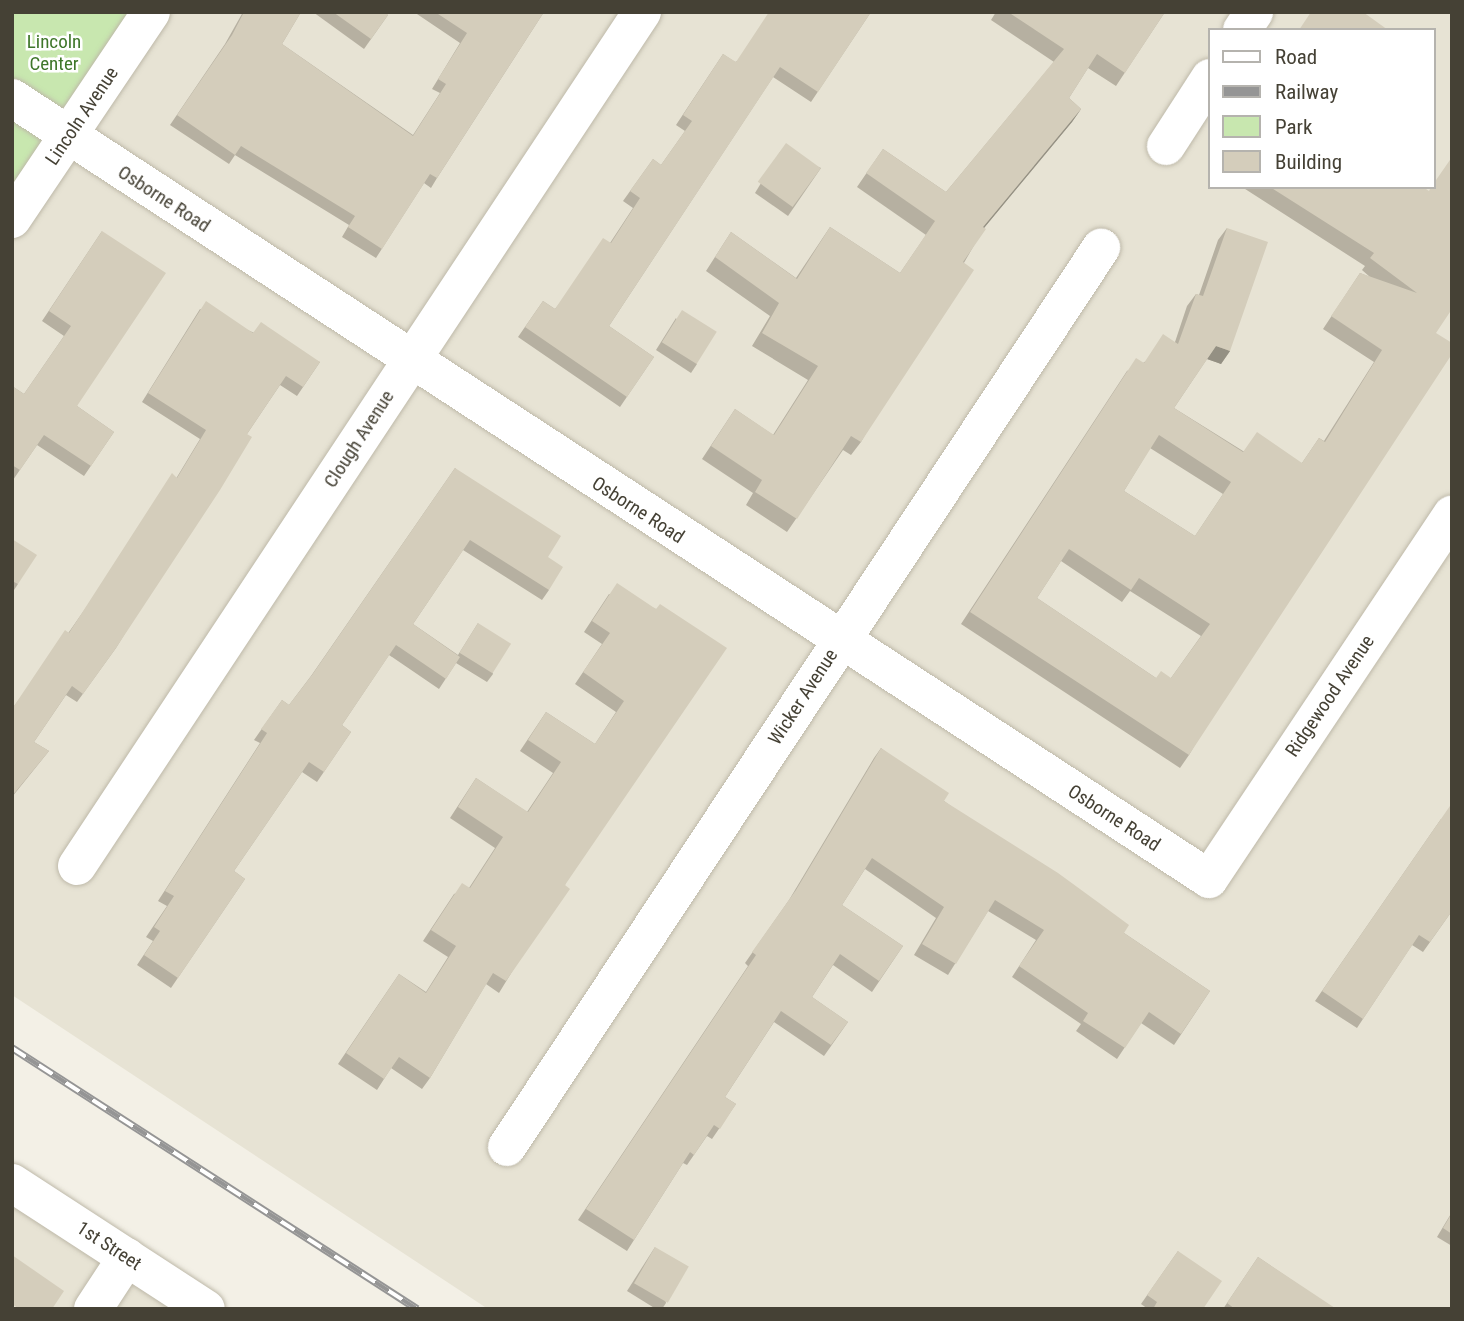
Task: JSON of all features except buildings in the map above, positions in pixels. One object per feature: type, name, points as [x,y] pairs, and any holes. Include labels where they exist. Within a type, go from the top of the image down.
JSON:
[{"type":"street","name":"Lincoln Avenue","points":[[12,219],[151,12]]},
{"type":"street","name":"Clough Avenue","points":[[77,866],[642,12]]},
{"type":"street","points":[[1243,28],[1254,12]]},
{"type":"street","points":[[1166,146],[1208,81]]},
{"type":"street","name":"Osborne Road","points":[[12,98],[410,361],[1209,879]]},
{"type":"street","name":"Wicker Avenue","points":[[507,1147],[1101,248]]},
{"type":"street","name":"Ridgewood Avenue","points":[[1209,879],[1452,514]]},
{"type":"street","name":"1st Street","points":[[12,1183],[206,1309]]},
{"type":"street","points":[[93,1309],[127,1257]]},
{"type":"shaded area","points":[[169,12],[1452,12],[1452,1309],[488,1309],[12,995],[12,237]]},
{"type":"shaded area","points":[[12,1169],[228,1309],[12,1309]]},
{"type":"green space","name":"Lincoln Center","points":[[12,12],[131,12],[12,190]]},
{"type":"railway","points":[[12,1048],[417,1309]]}]
